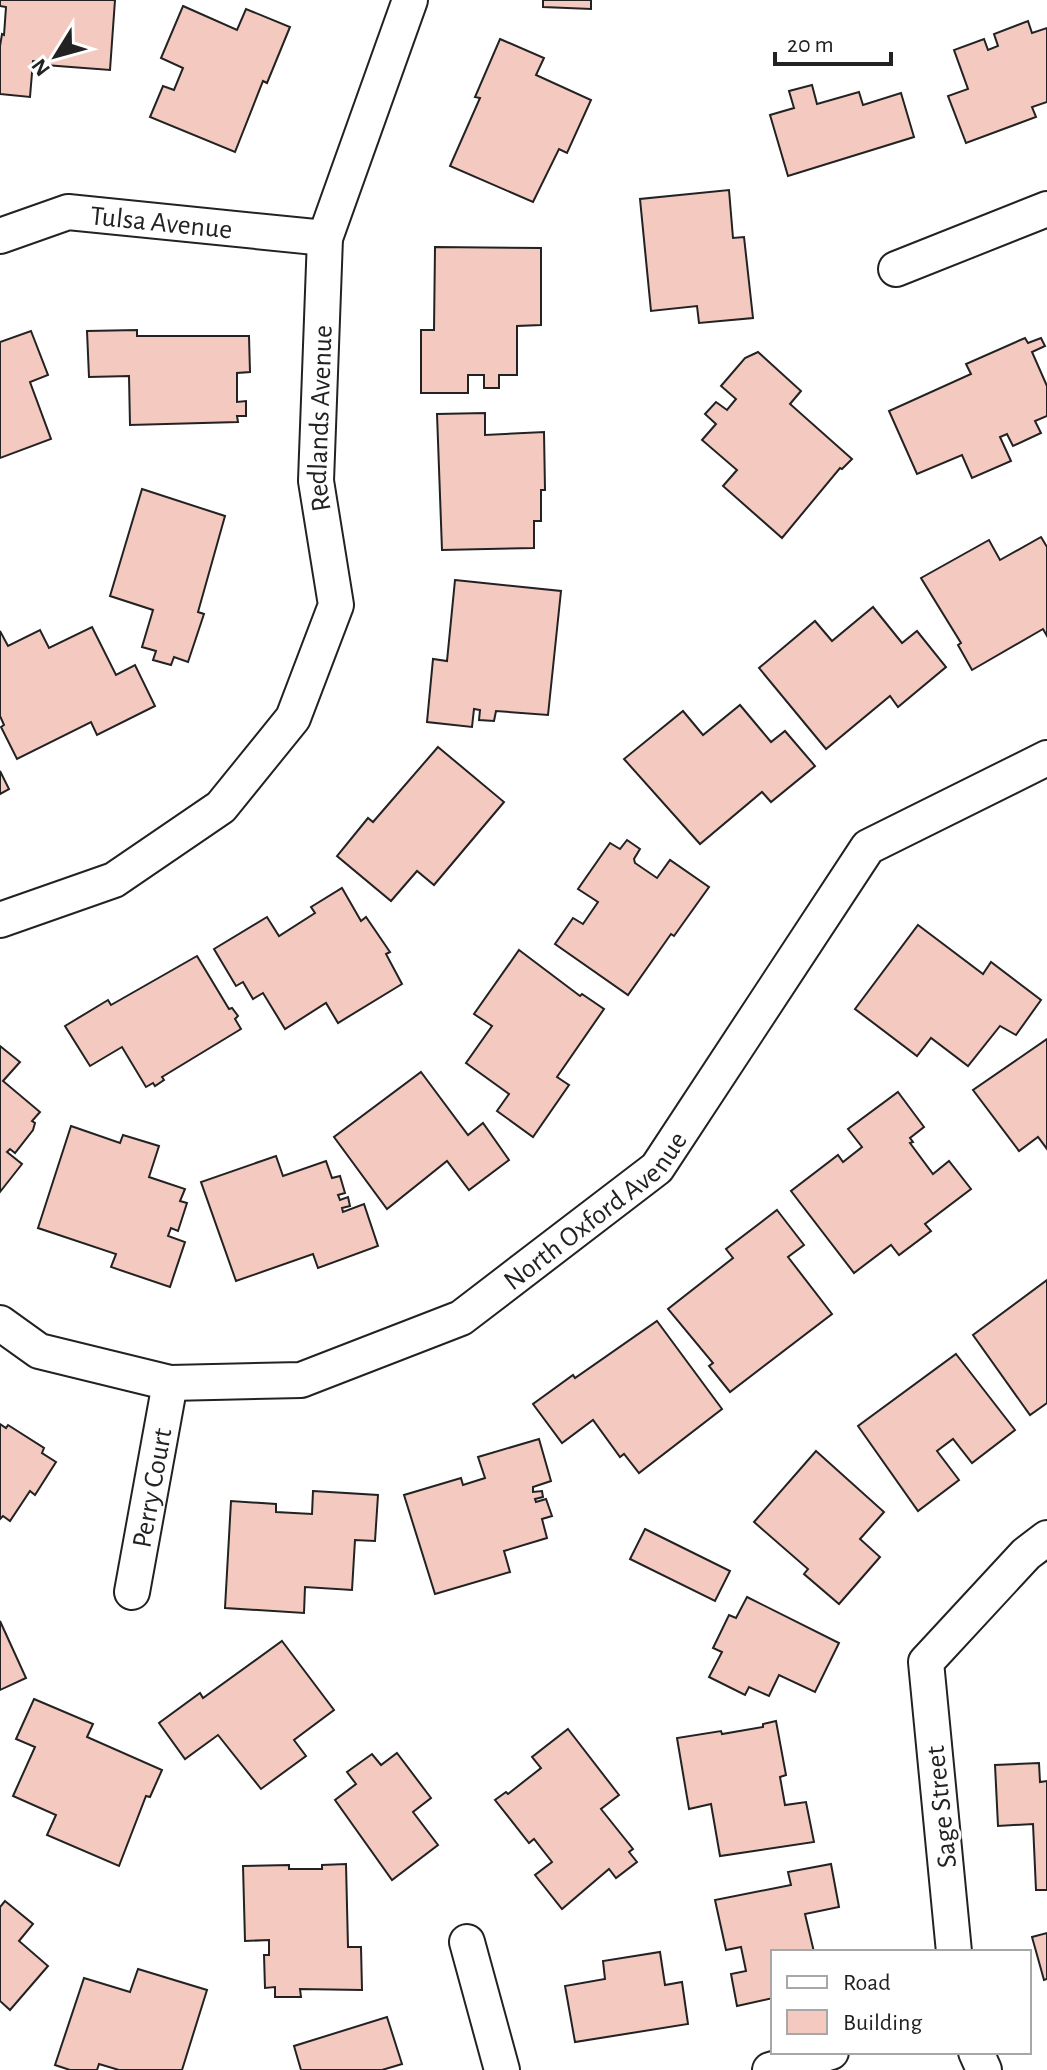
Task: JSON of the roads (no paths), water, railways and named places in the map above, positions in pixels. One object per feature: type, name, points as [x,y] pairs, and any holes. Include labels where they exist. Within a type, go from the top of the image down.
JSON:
[{"type":"street","name":"Redlands Avenue","points":[[0,920],[114,880],[221,807],[293,718],[336,605],[316,481],[325,238],[410,0]]},
{"type":"street","points":[[896,269],[1047,209]]},
{"type":"street","name":"Tulsa Avenue","points":[[0,236],[68,212],[325,238]]},
{"type":"street","name":"North Oxford Avenue","points":[[0,1323],[39,1351],[170,1383],[301,1380],[461,1318],[657,1168],[868,847],[1044,768]]},
{"type":"street","name":"Perry Court","points":[[132,1592],[170,1383]]},
{"type":"street","name":"Sage Street","points":[[954,1950],[926,1662],[1026,1554],[1047,1538]]},
{"type":"street","points":[[467,1942],[502,2070]]},
{"type":"street","points":[[770,2070],[824,2054]]}]
